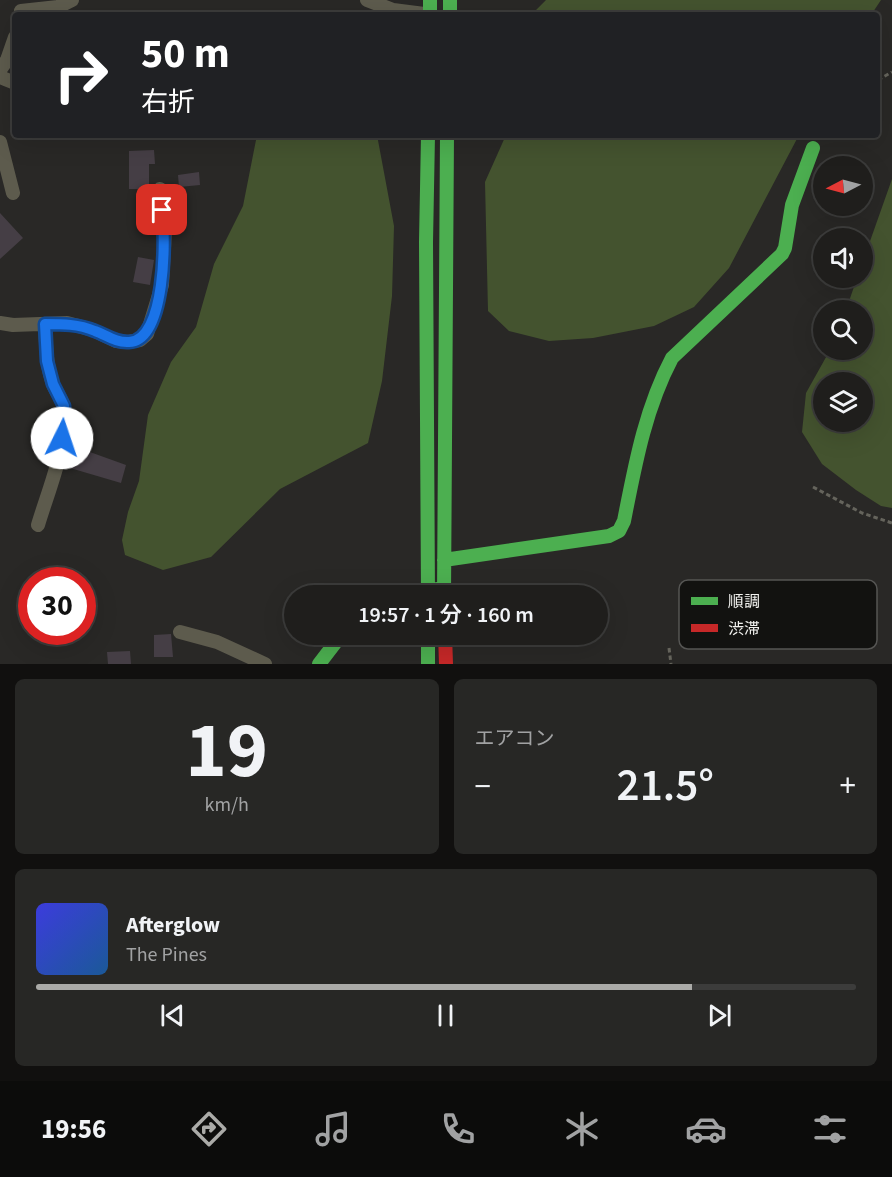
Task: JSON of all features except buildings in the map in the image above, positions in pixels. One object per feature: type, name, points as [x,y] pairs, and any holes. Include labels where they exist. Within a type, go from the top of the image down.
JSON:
[{"type":"street","points":[[21,9],[58,7],[72,0]]},
{"type":"street","points":[[367,0],[393,10],[404,5],[422,12]]},
{"type":"street","points":[[0,70],[7,60],[12,46]]},
{"type":"street","points":[[428,138],[426,242],[428,585]]},
{"type":"street","points":[[444,585],[447,138]]},
{"type":"street","points":[[0,142],[13,194]]},
{"type":"street","points":[[444,560],[609,536],[619,531],[624,521],[638,450],[659,379],[672,358],[782,254],[792,205],[813,148]]},
{"type":"street","points":[[0,323],[13,325],[67,323],[93,330],[116,340],[128,342],[140,340],[147,334],[162,285],[165,231],[160,189]]},
{"type":"street","points":[[38,525],[56,463],[64,417],[64,406],[53,384],[47,361],[45,324]]},
{"type":"street","points":[[180,632],[217,642],[265,664]]},
{"type":"street","points":[[319,664],[334,645]]},
{"type":"street","points":[[428,645],[428,664]]},
{"type":"street","points":[[445,645],[446,664]]},
{"type":"path","points":[[813,487],[862,513],[892,523]]},
{"type":"path","points":[[669,648],[671,664]]},
{"type":"green space","points":[[546,0],[881,0],[873,12],[534,12]]},
{"type":"green space","points":[[256,138],[378,138],[394,226],[392,296],[382,381],[368,443],[280,489],[211,557],[163,570],[125,555],[122,540],[128,512],[139,481],[148,415],[171,362],[196,327],[214,264],[243,206]]},
{"type":"green space","points":[[505,138],[797,138],[729,268],[694,307],[654,326],[593,338],[549,341],[509,331],[488,311],[485,182]]},
{"type":"green space","points":[[892,179],[892,508],[881,506],[822,464],[802,432],[806,393],[813,380],[813,432],[873,432],[873,372],[818,372],[824,360],[873,360],[873,300],[849,300],[854,288],[873,288],[873,233]]},
{"type":"traffic: fast","points":[[430,0],[430,12]]},
{"type":"traffic: fast","points":[[450,0],[450,12]]},
{"type":"traffic: fast","points":[[428,138],[426,242],[428,585]]},
{"type":"traffic: fast","points":[[444,585],[447,138]]},
{"type":"traffic: fast","points":[[444,560],[609,536],[619,531],[624,521],[648,417],[672,358],[782,254],[792,205],[813,148]]},
{"type":"traffic: fast","points":[[319,664],[334,645]]},
{"type":"traffic: fast","points":[[428,645],[428,664]]},
{"type":"traffic: jam","points":[[445,645],[446,664]]},
{"type":"route","points":[[62,438],[64,406],[53,384],[47,361],[45,324],[67,323],[128,342],[140,340],[147,334],[162,285],[165,231],[162,210]]}]
